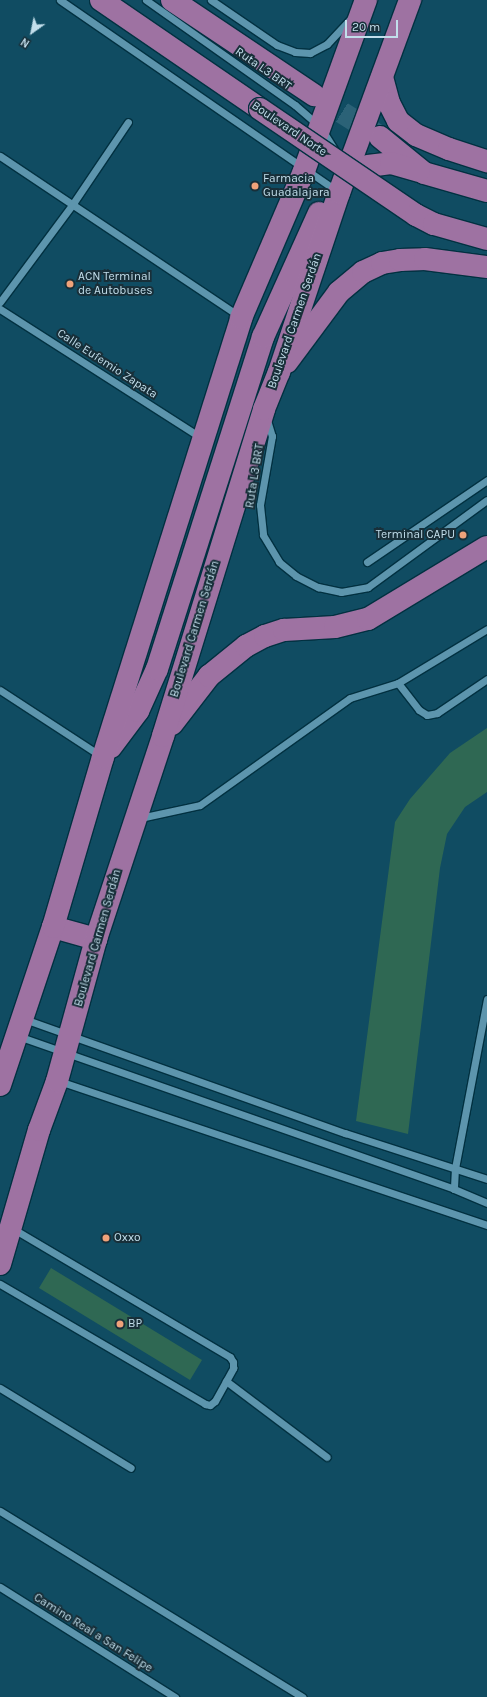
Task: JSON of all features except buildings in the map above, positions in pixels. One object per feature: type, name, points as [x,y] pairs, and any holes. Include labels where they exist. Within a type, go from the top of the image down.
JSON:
[{"type":"main road","name":"Boulevard Norte","points":[[101,0],[416,214],[434,224],[487,239]]},
{"type":"main road","points":[[172,0],[314,95]]},
{"type":"main road","points":[[1,1078],[53,927],[103,757],[202,438],[241,318],[321,128],[365,0]]},
{"type":"main road","name":"Boulevard Carmen Serdán","points":[[0,1264],[39,1130],[57,1081],[96,940],[133,820],[163,736],[264,409],[279,372],[343,185],[410,0]]},
{"type":"main road","points":[[382,77],[388,103],[398,121],[416,135],[450,149],[487,161]]},
{"type":"main road","points":[[380,137],[424,173]]},
{"type":"main road","points":[[368,166],[391,163],[487,191]]},
{"type":"main road","points":[[103,757],[138,711],[157,669],[263,337],[319,213]]},
{"type":"main road","points":[[279,372],[339,292],[363,272],[382,263],[400,260],[426,259],[487,266]]},
{"type":"main road","points":[[163,736],[209,676],[246,646],[284,630],[335,627],[368,619],[487,547]]},
{"type":"main road","points":[[53,927],[96,940]]},
{"type":"street","name":"Boulevard Norte","points":[[60,0],[304,171],[343,185]]},
{"type":"street","name":"Ruta L3 BRT","points":[[146,0],[295,105],[321,128],[338,155],[343,185]]},
{"type":"street","points":[[211,0],[277,45],[295,52],[310,52],[326,44],[365,0]]},
{"type":"street","points":[[0,302],[72,205],[128,122]]},
{"type":"street","points":[[0,156],[241,318]]},
{"type":"street","name":"Calle Eufemio Zapata","points":[[0,309],[202,438]]},
{"type":"street","name":"Ruta L3 BRT","points":[[264,409],[272,436],[260,505],[263,535],[279,562],[296,576],[318,587],[341,592],[368,586],[487,500]]},
{"type":"street","points":[[367,562],[487,480]]},
{"type":"street","points":[[133,820],[200,805],[350,698],[398,683],[487,629]]},
{"type":"street","points":[[398,683],[418,710],[427,715],[437,713],[487,679]]},
{"type":"street","points":[[0,690],[103,757]]},
{"type":"street","points":[[454,1189],[455,1168],[487,999]]},
{"type":"street","points":[[19,1027],[454,1189],[487,1203]]},
{"type":"street","points":[[19,1027],[67,1044],[487,1179]]},
{"type":"street","points":[[57,1081],[487,1225]]},
{"type":"street","points":[[0,1284],[204,1404],[210,1405],[215,1401],[233,1368],[233,1362],[230,1357],[10,1227]]},
{"type":"street","points":[[226,1381],[327,1457]]},
{"type":"street","points":[[0,1388],[131,1468]]},
{"type":"street","points":[[0,1511],[302,1697]]},
{"type":"street","name":"Camino Real a San Felipe","points":[[0,1587],[175,1697]]},
{"type":"tunnel","points":[[314,95],[379,136]]},
{"type":"place","name":"Farmacia Guadalajara","points":[[255,186]]},
{"type":"place","name":"ACN Terminal de Autobuses","points":[[70,284]]},
{"type":"place","name":"Terminal CAPU","points":[[463,535]]},
{"type":"place","name":"Oxxo","points":[[106,1238]]},
{"type":"place","name":"BP","points":[[120,1324]]}]
